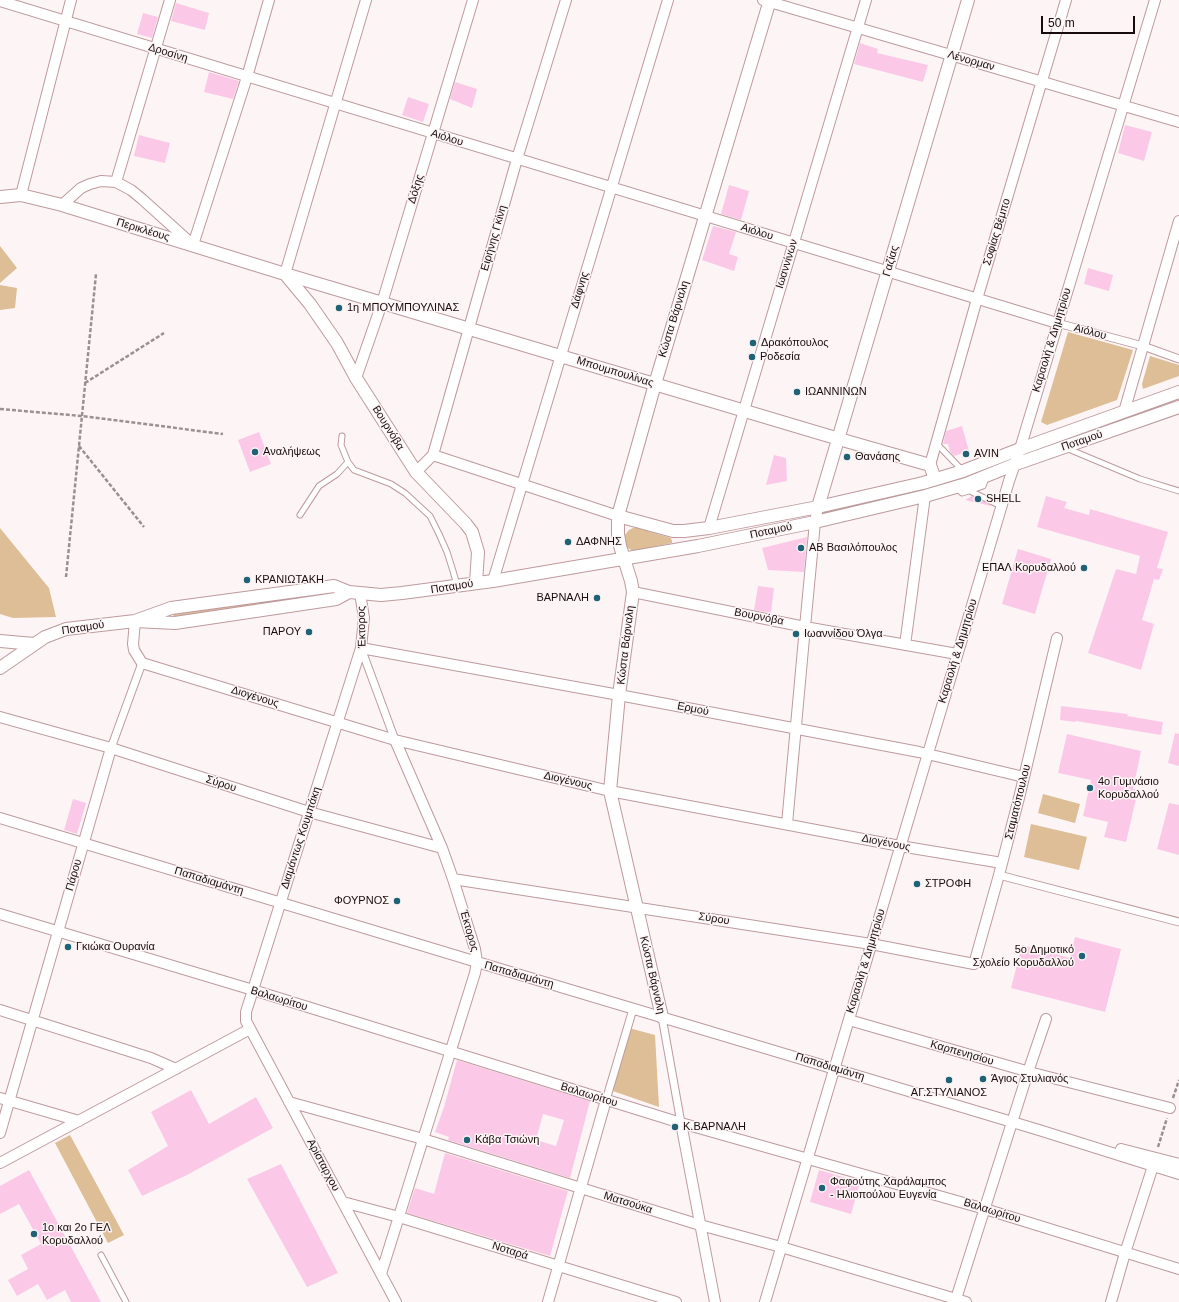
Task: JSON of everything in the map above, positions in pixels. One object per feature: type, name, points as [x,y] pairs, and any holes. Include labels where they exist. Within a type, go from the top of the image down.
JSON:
[{"type":"street","points":[[21,194],[71,0]]},
{"type":"street","points":[[116,182],[170,0]]},
{"type":"street","points":[[62,205],[80,188],[100,181],[116,182],[131,190],[142,199],[193,245],[247,77],[269,0]]},
{"type":"street","points":[[285,274],[366,0]]},
{"type":"street","name":"Δόξης","points":[[356,378],[382,303],[473,0]]},
{"type":"street","name":"Ειρήνης Γκίνη","points":[[434,455],[517,159],[566,0]]},
{"type":"street","name":"Δάφνης","points":[[493,581],[668,0]]},
{"type":"street","name":"Ιωαννίνων","points":[[709,528],[866,0]]},
{"type":"street","name":"Γαζίας","points":[[787,824],[815,522],[818,507],[968,0]]},
{"type":"street","name":"Σοφίας Βέμπο","points":[[930,465],[1066,0]]},
{"type":"street","name":"Καραολή & Δημητρίου","points":[[765,1302],[1001,506],[1020,449],[1155,0]]},
{"type":"street","name":"Δροσίνη","points":[[0,1],[335,104]]},
{"type":"street","name":"Λένορμαν","points":[[767,1],[1179,122]]},
{"type":"street","name":"Κώστα Βάρναλη","points":[[715,1302],[662,1017],[635,906],[610,791],[619,695],[633,592],[618,534],[618,516],[654,384],[705,216],[767,1]]},
{"type":"street","name":"Αιόλου","points":[[335,104],[1058,323],[1143,346],[1179,359]]},
{"type":"street","name":"Περικλέους","points":[[0,197],[21,194],[62,205],[285,274]]},
{"type":"street","points":[[1124,412],[1179,221]]},
{"type":"street","name":"Μπουμπουλίνας","points":[[285,274],[930,465]]},
{"type":"street","name":"Βουρνόβα","points":[[285,274],[315,311],[337,343],[356,378],[416,472],[472,532],[478,552],[476,583]]},
{"type":"street","name":"Ποταμού","points":[[618,516],[673,531],[684,531],[709,528],[818,507],[963,471],[1179,392]]},
{"type":"street","name":"Ποταμού","points":[[0,668],[34,644],[50,635],[66,629],[135,621],[175,623],[336,600],[355,593],[381,595],[402,594],[493,581],[698,546],[815,522],[925,496],[956,487],[1179,407]]},
{"type":"street","points":[[416,472],[434,455],[618,516]]},
{"type":"street","points":[[930,465],[935,479]]},
{"type":"street","points":[[905,645],[925,496]]},
{"type":"street","name":"Βουρνόβα","points":[[633,592],[805,627],[957,654]]},
{"type":"street","name":"Έκτορος","points":[[355,593],[364,618],[361,648],[395,740],[454,879],[475,949],[477,962],[475,974],[381,1274]]},
{"type":"street","points":[[135,621],[133,644],[134,650],[142,663]]},
{"type":"street","name":"Σταματόπουλου","points":[[974,964],[999,875],[1057,638]]},
{"type":"street","points":[[0,641],[34,644]]},
{"type":"street","name":"Ερμού","points":[[361,648],[619,695],[928,754],[1024,776]]},
{"type":"street","name":"Διαμάντως Κουμπάκη","points":[[250,1029],[246,1021],[246,1012],[361,648]]},
{"type":"street","name":"Διογένους","points":[[142,663],[338,721],[395,740],[610,791],[900,846],[1002,863]]},
{"type":"street","name":"Πάρου","points":[[0,1133],[5,1100],[33,1020],[110,748],[142,663]]},
{"type":"street","name":"Σύρου","points":[[0,717],[110,748],[309,812],[442,848]]},
{"type":"street","name":"Παπαδιαμάντη","points":[[0,818],[834,1068],[1179,1174]]},
{"type":"street","points":[[999,875],[1179,922]]},
{"type":"street","name":"Σύρου","points":[[454,879],[871,944],[974,964]]},
{"type":"street","name":"Βαλαωρίτου","points":[[0,914],[253,990],[450,1053],[681,1123],[985,1209],[1125,1253],[1179,1268]]},
{"type":"street","points":[[548,1302],[633,1009]]},
{"type":"street","points":[[0,1010],[151,1058],[176,1069]]},
{"type":"street","name":"Καρπενησίου","points":[[849,1020],[1028,1072],[1170,1108]]},
{"type":"street","points":[[956,1300],[1028,1072],[1046,1020]]},
{"type":"street","points":[[0,1163],[250,1029]]},
{"type":"street","name":"Αρίσταρχου","points":[[250,1029],[396,1302]]},
{"type":"street","points":[[5,1100],[79,1121]]},
{"type":"street","name":"Ματσούκα","points":[[289,1102],[423,1139],[700,1225],[781,1247],[966,1302]]},
{"type":"street","name":"Παπαδιαμάντη","points":[[1039,1130],[1179,1164]]},
{"type":"street","points":[[1111,1302],[1153,1166]]},
{"type":"street","name":"Νοταρά","points":[[343,1202],[399,1217],[676,1302]]},
{"type":"lane","points":[[342,436],[341,445],[348,462],[354,470],[391,484],[430,516],[440,534],[447,552],[454,571],[457,586]]},
{"type":"lane","points":[[936,443],[963,471]]},
{"type":"lane","points":[[1064,447],[1140,479],[1179,492]]},
{"type":"lane","points":[[300,515],[319,486],[336,474],[348,462]]},
{"type":"lane","points":[[956,487],[962,493],[970,491],[983,486],[986,476]]},
{"type":"lane","points":[[970,491],[1001,506]]},
{"type":"lane","points":[[101,1255],[126,1302]]},
{"type":"path","points":[[66,577],[96,274]]},
{"type":"path","points":[[85,384],[164,332]]},
{"type":"path","points":[[0,409],[82,416],[223,434]]},
{"type":"path","points":[[79,446],[144,527]]},
{"type":"shaded area","points":[[0,246],[17,268],[0,283]]},
{"type":"shaded area","points":[[0,285],[17,288],[15,308],[0,310]]},
{"type":"shaded area","points":[[1068,332],[1133,350],[1117,400],[1047,425],[1041,422]]},
{"type":"shaded area","points":[[1150,356],[1179,365],[1179,376],[1143,389],[1142,384]]},
{"type":"shaded area","points":[[0,528],[49,588],[56,617],[13,618],[0,614]]},
{"type":"shaded area","points":[[633,528],[671,538],[672,543],[633,551],[626,547],[624,536]]},
{"type":"shaded area","points":[[333,588],[334,595],[174,620],[173,611]]},
{"type":"shaded area","points":[[1043,794],[1080,804],[1075,823],[1038,813]]},
{"type":"shaded area","points":[[1031,824],[1087,837],[1079,870],[1024,857]]},
{"type":"shaded area","points":[[629,1028],[655,1035],[659,1107],[610,1090]]},
{"type":"shaded area","points":[[70,1135],[124,1235],[108,1243],[55,1143]]},
{"type":"building","points":[[176,3],[209,13],[205,30],[171,21]]},
{"type":"building","points":[[143,13],[158,17],[152,38],[137,34]]},
{"type":"building","points":[[860,43],[878,49],[877,53],[928,65],[923,82],[854,64]]},
{"type":"building","points":[[209,72],[239,81],[233,99],[204,92]]},
{"type":"building","points":[[455,82],[477,89],[472,108],[450,99]]},
{"type":"building","points":[[408,97],[429,104],[423,122],[402,115]]},
{"type":"building","points":[[1125,125],[1152,132],[1144,161],[1118,153]]},
{"type":"building","points":[[139,135],[170,143],[165,163],[134,156]]},
{"type":"building","points":[[729,185],[749,191],[741,220],[721,214]]},
{"type":"building","points":[[713,226],[736,232],[729,254],[738,257],[734,271],[702,260]]},
{"type":"building","points":[[1088,268],[1113,275],[1109,291],[1084,284]]},
{"type":"building","points":[[962,426],[969,451],[954,456],[950,452],[948,444],[943,444],[946,431]]},
{"type":"building","name":"Αναλήψεως","points":[[259,432],[271,464],[250,472],[238,440]]},
{"type":"building","points":[[774,455],[786,458],[787,481],[766,485]]},
{"type":"building","points":[[972,496],[991,505],[991,506],[965,500]]},
{"type":"building","points":[[1046,496],[1067,502],[1064,508],[1089,515],[1090,509],[1168,532],[1157,568],[1163,569],[1159,580],[1154,579],[1142,620],[1154,624],[1141,670],[1088,653],[1116,569],[1136,574],[1140,556],[1037,527]]},
{"type":"building","points":[[807,537],[804,572],[768,570],[762,548]]},
{"type":"building","points":[[1018,549],[1051,559],[1035,614],[1002,604]]},
{"type":"building","points":[[758,586],[774,588],[771,613],[754,610]]},
{"type":"building","points":[[1061,706],[1128,714],[1127,716],[1163,722],[1161,735],[1076,721],[1060,720]]},
{"type":"building","points":[[1175,733],[1179,734],[1179,766],[1168,763]]},
{"type":"building","points":[[1067,734],[1141,751],[1133,789],[1138,790],[1126,842],[1104,837],[1108,822],[1083,816],[1091,780],[1058,773]]},
{"type":"building","points":[[73,799],[86,803],[77,834],[64,830]]},
{"type":"building","points":[[1169,803],[1179,805],[1179,855],[1157,849]]},
{"type":"building","points":[[1075,937],[1121,949],[1105,1012],[1011,988],[1022,945],[1070,958]]},
{"type":"building","points":[[457,1060],[590,1101],[570,1178],[448,1140],[449,1137],[435,1132],[444,1107]],"holes":[[[543,1114],[564,1120],[556,1146],[536,1140]]]},
{"type":"building","points":[[191,1090],[209,1124],[256,1097],[273,1128],[187,1175],[142,1196],[128,1170],[168,1146],[151,1112]]},
{"type":"building","points":[[445,1153],[568,1191],[550,1256],[407,1213],[415,1188],[434,1194]]},
{"type":"building","points":[[281,1164],[338,1273],[307,1287],[247,1179]]},
{"type":"building","name":"1o και 2ο ΓΕΛ Κορυδαλλού","points":[[29,1170],[101,1302],[71,1302],[65,1290],[47,1300],[38,1284],[17,1296],[8,1280],[28,1269],[21,1255],[41,1244],[19,1204],[0,1214],[0,1186]]},
{"type":"building","points":[[819,1170],[860,1182],[851,1214],[810,1202]]},
{"type":"place","name":"1η ΜΠΟΥΜΠΟΥΛΙΝΑΣ","points":[[339,308]]},
{"type":"place","name":"Δρακόπουλος","points":[[753,343]]},
{"type":"place","name":"Ροδεσία","points":[[752,357]]},
{"type":"place","name":"ΙΩΑΝΝΙΝΩΝ","points":[[797,392]]},
{"type":"place","name":"Αναλήψεως","points":[[255,452]]},
{"type":"place","name":"AVIN","points":[[966,454]]},
{"type":"place","name":"Θανάσης","points":[[847,457]]},
{"type":"place","name":"SHELL","points":[[978,499]]},
{"type":"place","name":"ΔΑΦΝΗΣ","points":[[568,542]]},
{"type":"place","name":"ΑΒ Βασιλόπουλος","points":[[801,548]]},
{"type":"place","name":"ΕΠΑΛ Κορυδαλλού","points":[[1084,568]]},
{"type":"place","name":"ΚΡΑΝΙΩΤΑΚΗ","points":[[247,580]]},
{"type":"place","name":"ΒΑΡΝΑΛΗ","points":[[597,598]]},
{"type":"place","name":"ΠΑΡΟΥ","points":[[309,632]]},
{"type":"place","name":"Ιωαννίδου Όλγα","points":[[796,634]]},
{"type":"place","name":"4ο Γυμνάσιο Κορυδαλλού","points":[[1090,788]]},
{"type":"place","name":"ΣΤΡΟΦΗ","points":[[917,884]]},
{"type":"place","name":"ΦΟΥΡΝΟΣ","points":[[397,901]]},
{"type":"place","name":"Γκιώκα Ουρανία","points":[[68,947]]},
{"type":"place","name":"5ο Δημοτικό Σχολείο Κορυδαλλού","points":[[1082,956]]},
{"type":"place","name":"Άγιος Στυλιανός","points":[[983,1079]]},
{"type":"place","name":"ΑΓ.ΣΤΥΛΙΑΝΟΣ","points":[[949,1080]]},
{"type":"place","name":"Κ.ΒΑΡΝΑΛΗ","points":[[675,1127]]},
{"type":"place","name":"Κάβα Τσιώνη","points":[[467,1140]]},
{"type":"place","name":"Φαφούτης Χαράλαμπος - Ηλιοπούλου Ευγενία","points":[[822,1188]]},
{"type":"place","name":"1o και 2ο ΓΕΛ Κορυδαλλού","points":[[34,1234]]}]
